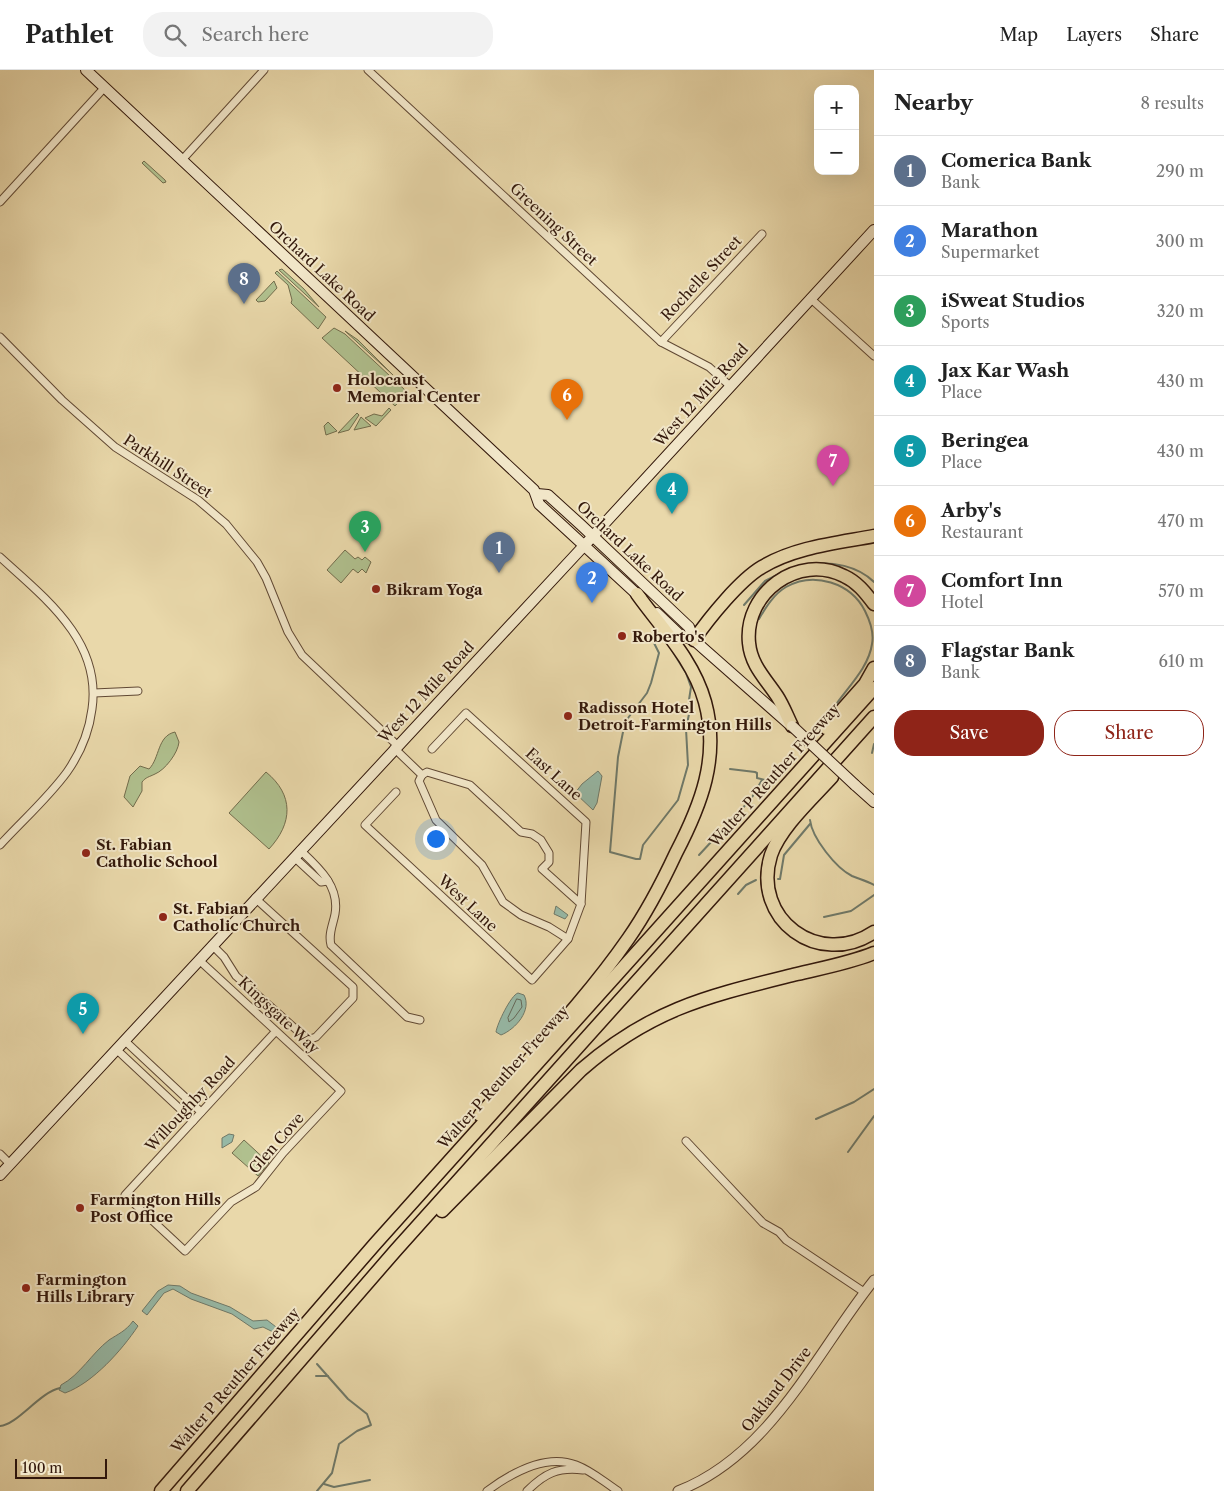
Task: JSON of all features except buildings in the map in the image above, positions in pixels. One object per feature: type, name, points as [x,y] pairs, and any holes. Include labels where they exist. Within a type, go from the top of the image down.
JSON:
[{"type":"highway","points":[[694,640],[704,624],[762,566],[829,544],[874,536]]},
{"type":"highway","points":[[792,726],[783,706],[752,659],[749,625],[755,608],[767,590],[783,577],[804,570],[817,569],[842,575],[854,582],[874,604]]},
{"type":"highway","points":[[375,1244],[454,1144],[623,946],[657,891],[700,802],[708,774],[711,746],[705,702],[694,673],[679,648],[637,594]]},
{"type":"highway","points":[[654,934],[709,859],[858,692],[874,668]]},
{"type":"highway","name":"Walter P Reuther Freeway","points":[[161,1491],[375,1244],[874,688]]},
{"type":"highway","points":[[187,1491],[396,1250],[874,717]]},
{"type":"highway","points":[[874,730],[780,836],[771,855],[768,882],[772,904],[777,913],[788,927],[802,937],[817,943],[836,945],[855,941],[874,932]]},
{"type":"highway","points":[[396,1250],[440,1214],[581,1070],[642,1024],[692,1002],[874,953]]},
{"type":"main road","name":"Orchard Lake Road","points":[[86,70],[537,494],[540,504],[680,635],[694,640],[792,726],[874,802]]},
{"type":"main road","name":"West 12 Mile Road","points":[[0,1174],[593,536],[874,230]]},
{"type":"main road","name":"Orchard Lake Road","points":[[537,494],[548,495],[593,536],[689,627],[694,640]]},
{"type":"street","points":[[182,160],[264,70]]},
{"type":"street","name":"Greening Street","points":[[368,70],[661,342],[709,367],[730,386]]},
{"type":"street","points":[[0,202],[105,87]]},
{"type":"street","name":"Rochelle Street","points":[[661,342],[762,234]]},
{"type":"street","points":[[810,298],[874,356]]},
{"type":"street","name":"Parkhill Street","points":[[0,337],[62,400],[114,448],[198,500],[227,525],[257,562],[266,578],[288,632],[302,655],[422,775]]},
{"type":"street","points":[[0,557],[51,604],[74,632],[90,666],[94,692],[90,727],[78,756],[59,782],[0,845]]},
{"type":"street","points":[[94,692],[138,691]]},
{"type":"street","name":"East Lane","points":[[432,749],[466,713],[586,822],[581,904],[575,921]]},
{"type":"street","points":[[568,938],[549,927],[521,915],[503,902],[482,864],[436,820],[419,781],[422,775],[427,772],[470,785],[521,832],[532,834],[541,840],[549,853],[549,862],[542,869],[581,904]]},
{"type":"street","name":"West Lane","points":[[396,792],[365,825],[532,980],[568,938],[575,921]]},
{"type":"street","points":[[297,853],[327,875],[336,905],[330,935],[331,944],[407,1017],[420,1020]]},
{"type":"street","points":[[212,946],[224,957],[236,976],[305,1039],[312,1040],[316,1037],[353,998],[353,987],[255,898]]},
{"type":"street","name":"Kingsgate Way","points":[[199,960],[340,1091]]},
{"type":"street","name":"Willoughby Road","points":[[125,1195],[276,1031]]},
{"type":"street","points":[[124,1040],[201,1112]]},
{"type":"street","points":[[116,1050],[193,1121]]},
{"type":"street","name":"Glen Cove","points":[[125,1195],[185,1251],[231,1202],[256,1187],[286,1150],[340,1091]]},
{"type":"street","points":[[686,1141],[762,1223],[780,1232],[786,1240],[864,1292]]},
{"type":"street","points":[[0,1154],[10,1164]]},
{"type":"street","name":"Oakland Drive","points":[[678,1491],[723,1469],[748,1447],[794,1392],[874,1280]]},
{"type":"street","points":[[487,1491],[514,1473],[542,1464],[571,1463],[589,1471],[611,1488],[618,1491]]},
{"type":"street","points":[[527,1491],[544,1476],[556,1470],[567,1468],[589,1471]]},
{"type":"green space","points":[[144,161],[166,182],[163,183],[142,163]]},
{"type":"green space","points":[[282,269],[304,289],[319,307],[279,270]]},
{"type":"green space","points":[[277,271],[326,317],[318,329],[291,303],[288,285],[275,273]]},
{"type":"green space","points":[[274,281],[277,288],[265,301],[258,302],[256,300]]},
{"type":"green space","points":[[334,328],[345,334],[405,390],[404,396],[395,406],[322,338]]},
{"type":"green space","points":[[345,331],[358,340],[393,375]]},
{"type":"green space","points":[[389,408],[391,410],[376,426],[365,418],[374,414],[382,416]]},
{"type":"green space","points":[[357,413],[359,415],[349,430],[338,433]]},
{"type":"green space","points":[[361,417],[371,426],[354,430]]},
{"type":"green space","points":[[328,422],[337,431],[326,435],[324,426]]},
{"type":"green space","points":[[345,550],[355,559],[358,557],[362,560],[365,557],[371,562],[366,573],[362,569],[358,573],[353,569],[341,583],[327,570]]},
{"type":"green space","points":[[175,732],[179,742],[174,756],[163,769],[142,782],[142,791],[133,807],[124,797],[130,776],[140,766],[149,769],[165,738]]},
{"type":"green space","points":[[266,772],[282,790],[287,809],[283,829],[269,849],[229,813]]},
{"type":"green space","points":[[244,1140],[269,1163],[258,1176],[232,1153]]},
{"type":"water","points":[[598,771],[602,776],[597,803],[593,810],[575,793],[582,784]]},
{"type":"water","points":[[556,906],[568,915],[565,919],[554,914]]},
{"type":"water","points":[[518,993],[524,995],[526,1001],[524,1013],[517,1024],[501,1035],[496,1032],[499,1023],[508,1004]]},
{"type":"water","points":[[229,1134],[234,1135],[232,1142],[222,1148],[222,1138]]},
{"type":"water","points":[[168,1285],[180,1286],[191,1293],[230,1307],[253,1321],[267,1320],[280,1330],[277,1334],[263,1327],[254,1329],[232,1314],[191,1299],[173,1289],[164,1293],[147,1315],[142,1311],[158,1291]]},
{"type":"water","points":[[133,1321],[138,1326],[106,1365],[76,1388],[65,1393],[59,1390],[61,1385],[74,1376],[103,1345],[125,1330]]},
{"type":"waterway","points":[[810,564],[827,563],[853,568],[874,582]]},
{"type":"waterway","points":[[744,605],[765,581],[791,568]]},
{"type":"waterway","points":[[759,619],[778,593],[797,582],[808,580],[831,582],[851,593],[859,601],[870,623],[872,644],[863,668],[837,703]]},
{"type":"waterway","points":[[652,639],[659,653],[651,683],[647,693],[628,718],[618,757],[610,852],[636,859],[640,859],[643,845],[678,800],[688,765],[686,729],[690,709],[691,687],[686,673],[671,649]]},
{"type":"waterway","points":[[872,753],[874,744]]},
{"type":"waterway","points":[[730,769],[755,772],[757,773],[757,778],[765,780]]},
{"type":"waterway","points":[[699,855],[751,799],[762,780]]},
{"type":"waterway","points":[[810,820],[815,835],[832,860],[852,876],[874,885]]},
{"type":"waterway","points":[[778,879],[780,879],[784,855],[810,824]]},
{"type":"waterway","points":[[738,894],[746,885],[756,880]]},
{"type":"waterway","points":[[824,917],[851,911],[874,895]]},
{"type":"waterway","points":[[816,1119],[854,1102],[874,1089]]},
{"type":"waterway","points":[[848,1152],[874,1116]]},
{"type":"waterway","points":[[317,1364],[348,1399],[367,1414],[371,1425],[357,1431],[339,1444],[332,1473],[317,1491]]},
{"type":"waterway","points":[[316,1376],[328,1376]]},
{"type":"waterway","points":[[0,1426],[14,1420],[45,1395],[60,1388]]},
{"type":"waterway","points":[[324,1484],[334,1487],[370,1480]]},
{"type":"place","name":"Flagstar Bank","points":[[244,304]]},
{"type":"place","name":"Holocaust Memorial Center","points":[[337,388]]},
{"type":"place","name":"Arby's","points":[[567,420]]},
{"type":"place","name":"Comfort Inn","points":[[833,486]]},
{"type":"place","name":"Jax Kar Wash","points":[[672,514]]},
{"type":"place","name":"iSweat Studios","points":[[365,552]]},
{"type":"place","name":"Comerica Bank","points":[[499,573]]},
{"type":"place","name":"Bikram Yoga","points":[[376,589]]},
{"type":"place","name":"Marathon","points":[[592,603]]},
{"type":"place","name":"Roberto's","points":[[622,636]]},
{"type":"place","name":"Radisson Hotel Detroit-Farmington Hills","points":[[568,716]]},
{"type":"place","name":"St. Fabian Catholic School","points":[[86,853]]},
{"type":"place","name":"St. Fabian Catholic Church","points":[[163,917]]},
{"type":"place","name":"Beringea","points":[[83,1034]]},
{"type":"place","name":"Farmington Hills Post Office","points":[[80,1208]]},
{"type":"place","name":"Farmington Hills Library","points":[[26,1288]]}]
